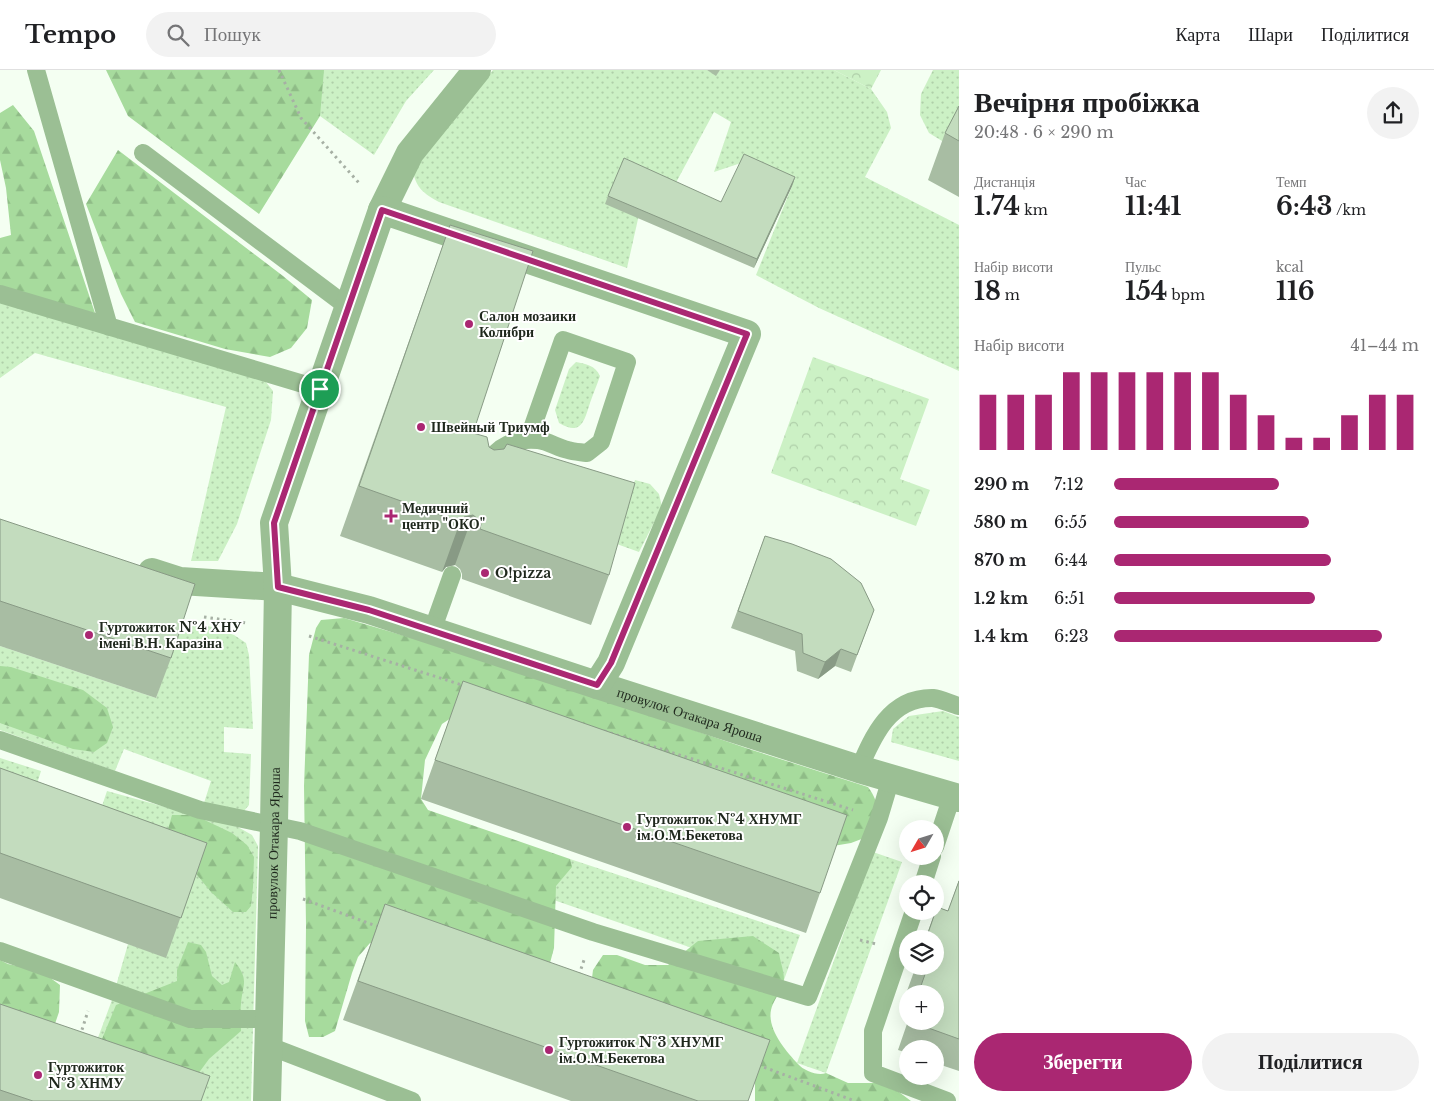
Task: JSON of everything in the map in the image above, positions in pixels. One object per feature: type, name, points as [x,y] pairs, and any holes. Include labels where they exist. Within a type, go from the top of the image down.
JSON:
[{"type":"street","points":[[278,587],[274,523],[382,210],[410,153],[476,70]]},
{"type":"street","points":[[382,210],[747,334],[611,663],[597,685]]},
{"type":"street","name":"провулок Отакара Яроша","points":[[133,566],[180,581],[278,587],[369,610],[859,769],[955,797]]},
{"type":"street","name":"провулок Отакара Яроша","points":[[267,1101],[278,587]]},
{"type":"lane","points":[[36,70],[109,326]]},
{"type":"lane","points":[[143,153],[348,307]]},
{"type":"lane","points":[[0,294],[320,389]]},
{"type":"lane","points":[[482,482],[491,457],[503,447],[516,440],[528,440],[540,440],[568,450],[587,453],[601,442],[627,362],[563,340],[528,440]]},
{"type":"lane","points":[[432,631],[452,575]]},
{"type":"lane","points":[[859,769],[878,728],[902,706],[918,700],[934,698],[959,706]]},
{"type":"lane","points":[[0,740],[200,810],[300,831],[593,932],[808,998],[879,818],[892,778]]},
{"type":"lane","points":[[944,824],[955,797]]},
{"type":"lane","points":[[0,951],[190,1019],[270,1018]]},
{"type":"lane","points":[[899,954],[873,1031],[873,1073],[947,1101]]},
{"type":"lane","points":[[269,1046],[412,1101]]},
{"type":"path","points":[[279,70],[301,118],[382,210]]},
{"type":"path","points":[[278,626],[472,688]]},
{"type":"path","points":[[595,728],[879,818]]},
{"type":"path","points":[[649,754],[652,746]]},
{"type":"path","points":[[300,898],[384,929]]},
{"type":"path","points":[[578,978],[593,932]]},
{"type":"path","points":[[833,933],[899,951]]},
{"type":"path","points":[[78,1041],[97,986]]},
{"type":"path","points":[[754,1064],[855,1101]]},
{"type":"green space","points":[[106,70],[324,70],[320,116],[259,214],[128,116]]},
{"type":"green space","points":[[295,70],[434,70],[406,101],[374,155],[320,116]]},
{"type":"green space","points":[[493,70],[707,70],[716,75],[720,70],[834,70],[871,89],[887,112],[891,128],[865,177],[959,225],[959,371],[819,308],[756,275],[792,186],[741,163],[714,172],[731,122],[714,112],[672,190],[655,183],[638,219],[627,268],[439,202],[429,196],[418,185],[413,170]]},
{"type":"green space","points":[[834,70],[881,70],[871,89]]},
{"type":"green space","points":[[933,70],[959,70],[959,121],[947,144],[929,133],[920,115],[921,94]]},
{"type":"green space","points":[[13,105],[34,131],[95,313],[28,297],[0,287],[0,238],[11,235],[6,188],[0,160],[0,113]]},
{"type":"green space","points":[[118,150],[312,300],[307,328],[291,348],[270,357],[225,349],[135,322],[121,294],[86,204]]},
{"type":"green space","points":[[0,301],[262,377],[273,391],[271,420],[237,524],[218,561],[191,561],[226,407],[35,353],[0,378]]},
{"type":"green space","points":[[813,357],[929,399],[900,479],[930,490],[916,526],[771,473]]},
{"type":"green space","points":[[576,362],[593,367],[600,376],[586,416],[580,425],[572,428],[559,423],[555,410],[569,369]]},
{"type":"green space","points":[[635,480],[650,484],[659,494],[662,507],[639,552],[614,543]]},
{"type":"green space","points":[[344,618],[493,662],[752,750],[868,787],[875,799],[877,810],[872,835],[851,843],[833,846],[451,718],[442,724],[425,760],[421,799],[428,810],[570,859],[572,867],[556,886],[554,948],[550,963],[370,943],[358,957],[335,1031],[323,1037],[309,1037],[305,1021],[304,786],[309,655],[316,628],[321,620]]},
{"type":"green space","points":[[191,620],[234,635],[246,643],[249,655],[253,729],[224,727],[224,752],[251,754],[249,805],[244,811],[204,803],[211,781],[124,749],[115,771],[0,730],[0,646],[156,698],[181,624]]},
{"type":"green space","points":[[0,666],[11,667],[83,690],[107,708],[113,727],[107,743],[94,752],[73,749],[0,723]]},
{"type":"green space","points":[[943,711],[959,717],[959,761],[891,742],[893,729],[909,716]]},
{"type":"green space","points":[[0,758],[41,771],[25,822],[0,814]]},
{"type":"green space","points":[[107,791],[238,827],[252,835],[258,846],[251,1101],[151,1101],[83,1078],[112,1000],[128,944],[166,957],[89,845]]},
{"type":"green space","points":[[172,815],[194,815],[232,833],[247,845],[254,857],[251,906],[246,912],[233,912],[211,892],[184,859],[167,833]]},
{"type":"green space","points":[[873,852],[899,861],[899,865],[901,865],[826,1073],[797,1063]]},
{"type":"green space","points":[[570,859],[800,935],[784,980],[548,898],[549,886]]},
{"type":"green space","points":[[753,936],[779,953],[784,982],[773,1004],[771,1020],[777,1037],[798,1064],[811,1072],[826,1073],[848,1083],[877,1083],[899,1092],[911,1101],[755,1101],[755,1080],[591,986],[593,970],[603,955],[617,955],[645,965],[668,965],[698,941]]},
{"type":"green space","points":[[188,942],[201,945],[206,952],[212,976],[222,985],[229,982],[235,962],[242,973],[244,982],[241,1006],[241,1031],[209,1059],[187,1089],[93,1072],[102,1039],[116,1005],[177,981],[177,970]]},
{"type":"green space","points":[[0,960],[8,964],[41,971],[60,985],[59,1012],[43,1059],[0,1045]]},
{"type":"building","points":[[959,106],[959,141],[945,133]]},
{"type":"building","points":[[744,154],[795,177],[757,259],[608,196],[624,158],[721,202]]},
{"type":"building","points":[[450,225],[533,251],[473,433],[487,437],[489,447],[494,450],[504,449],[507,444],[635,483],[609,575],[480,529],[481,524],[473,515],[464,517],[460,522],[359,486]]},
{"type":"building","points":[[0,519],[195,584],[171,658],[0,601]]},
{"type":"building","points":[[765,536],[831,559],[861,583],[874,610],[857,655],[841,649],[825,662],[803,653],[802,634],[738,611]]},
{"type":"building","points":[[463,681],[847,815],[820,893],[435,760]]},
{"type":"building","points":[[0,768],[207,843],[181,918],[0,853]]},
{"type":"building","points":[[959,881],[959,1039],[934,1030],[944,1030],[944,985],[921,985],[925,975],[944,975],[944,930],[929,930],[933,920],[944,920],[944,910],[948,911]]},
{"type":"building","points":[[385,904],[770,1040],[748,1101],[698,1101],[358,981]]},
{"type":"building","points":[[0,1004],[210,1076],[201,1101],[33,1101],[0,1090]]},
{"type":"place","name":"Салон мозаики Колибри","points":[[469,324]]},
{"type":"place","name":"Швейный Триумф","points":[[421,427]]},
{"type":"place","name":"Медичний центр \"ОКО\"","points":[[391,516]]},
{"type":"place","name":"O!pizza","points":[[485,573]]},
{"type":"place","name":"Гуртожиток №4 ХНУ імені В.Н. Каразіна","points":[[89,635]]},
{"type":"place","name":"Гуртожиток №4 ХНУМГ ім.О.М.Бекетова","points":[[627,827]]},
{"type":"place","name":"Гуртожиток №3 ХНУМГ ім.О.М.Бекетова","points":[[549,1050]]},
{"type":"place","name":"Гуртожиток №3 ХНМУ","points":[[38,1075]]},
{"type":"route","points":[[382,210],[747,334],[611,663],[597,685],[369,610],[278,587],[274,523],[320,389],[382,210]]}]
